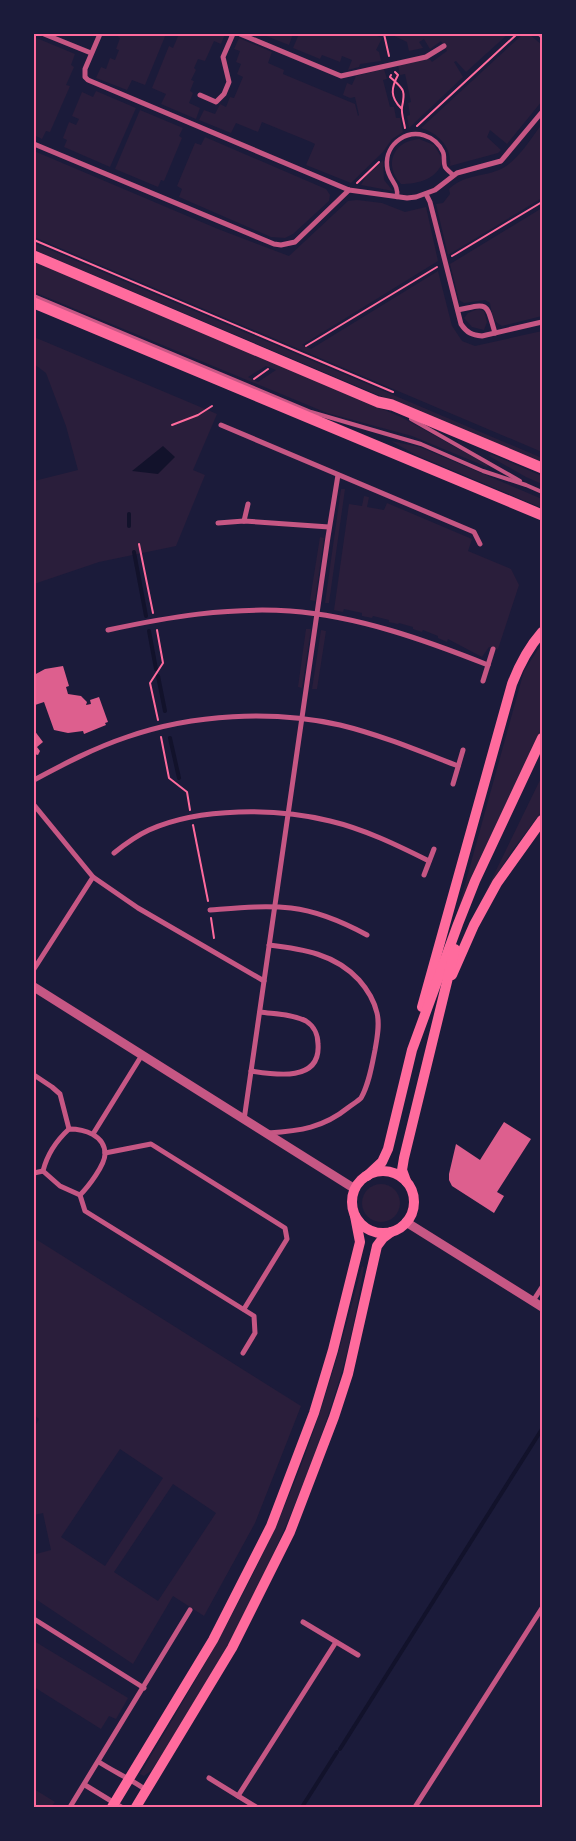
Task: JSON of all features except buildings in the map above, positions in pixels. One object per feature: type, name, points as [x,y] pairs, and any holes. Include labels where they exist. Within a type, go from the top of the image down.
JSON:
[{"type":"main road","points":[[34,256],[378,402],[392,405],[542,468]]},
{"type":"main road","points":[[34,303],[542,515]]},
{"type":"main road","points":[[116,1806],[130,1778],[212,1640],[271,1526],[314,1413],[334,1350],[360,1242],[352,1207],[355,1190],[360,1182],[382,1162],[388,1149],[421,1009],[512,684],[529,647],[542,632]]},
{"type":"main road","points":[[412,1050],[475,881],[542,738]]},
{"type":"main road","points":[[136,1807],[232,1648],[290,1532],[334,1417],[348,1374],[376,1246],[390,1232],[406,1222],[414,1206],[411,1189],[402,1170],[452,958],[480,883],[542,753]]},
{"type":"main road","points":[[445,989],[474,925],[497,883],[542,820]]},
{"type":"main road","points":[[367,1176],[377,1172],[388,1171],[406,1181]]},
{"type":"main road","points":[[355,1216],[370,1230],[380,1233],[390,1232]]},
{"type":"street","points":[[44,34],[91,53]]},
{"type":"street","points":[[100,34],[84,73],[88,80],[350,190],[397,197],[416,197],[426,194],[435,190],[453,176],[501,160],[542,112]]},
{"type":"street","points":[[200,95],[216,102],[224,94],[229,82],[223,57],[233,34]]},
{"type":"street","points":[[240,34],[341,76],[426,57],[444,46]]},
{"type":"street","points":[[397,197],[397,186],[388,170],[388,154],[396,142],[407,135],[422,135],[434,140],[444,154],[445,166],[453,176]]},
{"type":"street","points":[[34,144],[274,244],[282,245],[295,242],[350,190]]},
{"type":"street","points":[[426,194],[430,202],[465,330],[473,335],[482,336],[542,322]]},
{"type":"street","points":[[458,310],[480,305],[485,306],[495,333]]},
{"type":"street","points":[[221,425],[474,532],[480,544]]},
{"type":"street","points":[[244,1120],[338,475]]},
{"type":"street","points":[[244,521],[248,504]]},
{"type":"street","points":[[218,523],[244,521],[330,527]]},
{"type":"street","points":[[108,630],[188,614],[244,610],[291,611],[318,614],[392,631],[438,645],[488,665]]},
{"type":"street","points":[[483,681],[493,649]]},
{"type":"street","points":[[34,780],[104,745],[129,736],[159,728],[234,716],[278,716],[340,725],[377,735],[458,766]]},
{"type":"street","points":[[454,784],[462,750]]},
{"type":"street","points":[[34,805],[93,877],[138,908],[264,980]]},
{"type":"street","points":[[114,853],[130,840],[149,830],[192,817],[247,812],[311,817],[356,829],[429,861]]},
{"type":"street","points":[[424,875],[434,849]]},
{"type":"street","points":[[34,969],[93,877]]},
{"type":"street","points":[[210,910],[290,908],[312,912],[335,920],[367,935]]},
{"type":"street","points":[[267,1133],[315,1127],[331,1120],[360,1099],[374,1058],[378,1027],[377,1013],[372,998],[365,986],[352,972],[337,961],[320,954],[298,948],[270,945]]},
{"type":"street","points":[[34,987],[355,1190]]},
{"type":"street","points":[[251,1071],[300,1073],[310,1067],[316,1059],[318,1051],[318,1037],[307,1022],[298,1018],[260,1012]]},
{"type":"street","points":[[93,1134],[142,1055]]},
{"type":"street","points":[[34,1075],[60,1094],[70,1129]]},
{"type":"street","points":[[43,1171],[46,1160],[62,1136],[70,1129],[84,1130],[93,1134],[100,1140],[105,1153],[103,1161],[88,1187],[80,1195]]},
{"type":"street","points":[[105,1153],[151,1144],[285,1228],[287,1239],[244,1309]]},
{"type":"street","points":[[34,1173],[43,1171]]},
{"type":"street","points":[[43,1171],[60,1186],[80,1195],[85,1211],[254,1316],[255,1333],[243,1353]]},
{"type":"street","points":[[406,1222],[542,1307]]},
{"type":"street","points":[[533,1301],[542,1287]]},
{"type":"street","points":[[415,1807],[542,1608]]},
{"type":"street","points":[[70,1807],[190,1610]]},
{"type":"street","points":[[34,1619],[144,1688]]},
{"type":"street","points":[[303,1622],[358,1655]]},
{"type":"street","points":[[238,1796],[336,1642]]},
{"type":"street","points":[[98,1762],[117,1774],[130,1778],[146,1790]]},
{"type":"street","points":[[209,1778],[256,1807]]},
{"type":"street","points":[[85,1785],[116,1806]]},
{"type":"lane","points":[[34,296],[311,412],[421,444],[483,472],[542,492]]},
{"type":"lane","points":[[378,402],[390,410],[415,420],[526,485]]},
{"type":"path","points":[[384,34],[391,65]]},
{"type":"path","points":[[407,135],[517,34]]},
{"type":"path","points":[[401,108],[404,102],[404,92],[400,85],[395,82],[392,88],[393,101],[401,108],[407,135]]},
{"type":"path","points":[[350,190],[388,154]]},
{"type":"path","points":[[451,258],[542,202]]},
{"type":"path","points":[[34,240],[398,394]]},
{"type":"path","points":[[306,346],[441,264]]},
{"type":"path","points":[[253,379],[270,368]]},
{"type":"path","points":[[172,425],[198,415],[212,406]]},
{"type":"path","points":[[139,544],[163,663],[150,683],[170,778],[187,792],[214,938]]},
{"type":"shaded area","points":[[119,34],[166,34],[145,85],[132,80],[127,90],[96,78],[101,67],[106,69],[110,58],[115,60],[119,50],[116,49],[120,38],[118,37]]},
{"type":"shaded area","points":[[179,34],[225,34],[221,44],[214,41],[205,61],[198,59],[194,68],[196,70],[191,80],[194,81],[190,91],[193,93],[189,103],[200,108],[196,119],[161,104],[166,94],[152,88],[169,46],[173,48]]},
{"type":"shaded area","points":[[261,34],[293,34],[289,45]]},
{"type":"shaded area","points":[[299,34],[372,34],[382,38],[376,50],[379,52],[381,61],[360,64],[359,67],[348,70],[352,60],[342,56],[340,62],[322,55],[320,59],[293,48]]},
{"type":"shaded area","points":[[390,34],[508,34],[466,72],[456,61],[454,62],[463,77],[409,128],[407,116],[410,115],[408,103],[411,102],[405,74],[400,75],[398,65],[429,58],[432,62],[447,51],[441,41],[430,49],[424,39],[419,42],[423,48],[409,51],[407,42]]},
{"type":"shaded area","points":[[523,34],[529,34],[542,45],[542,101],[507,144],[490,130],[487,137],[501,150],[498,153],[450,166],[449,153],[443,142],[433,133],[421,128]]},
{"type":"shaded area","points":[[34,37],[75,54],[71,65],[74,67],[66,85],[70,86],[50,132],[46,131],[42,139],[34,135]]},
{"type":"shaded area","points":[[239,38],[272,52],[268,63],[284,70],[283,74],[355,104],[358,116],[355,97],[350,98],[343,95],[347,83],[352,85],[356,76],[384,69],[387,79],[383,80],[390,107],[394,107],[396,118],[400,118],[403,132],[392,139],[383,152],[351,183],[306,165],[315,144],[311,142],[262,122],[258,132],[236,123],[231,133],[199,120],[204,110],[215,114],[220,104],[226,107],[230,97],[234,98],[243,77],[237,74],[241,64],[236,62],[240,51],[234,49]]},
{"type":"shaded area","points":[[96,91],[136,108],[110,167],[64,147],[67,140],[63,138],[69,122],[76,125],[79,119],[72,116],[82,92],[93,97]]},
{"type":"shaded area","points":[[140,110],[183,128],[179,136],[182,138],[164,181],[161,180],[158,187],[115,169]]},
{"type":"shaded area","points":[[542,124],[542,198],[448,255],[436,204],[443,203],[450,194],[449,189],[462,180],[496,171],[509,164]]},
{"type":"shaded area","points":[[205,137],[326,189],[330,195],[329,201],[293,234],[285,238],[271,237],[179,197],[182,189],[177,186],[195,143],[201,145]]},
{"type":"shaded area","points":[[419,139],[434,145],[443,160],[437,172],[432,176],[414,183],[401,184],[393,169],[393,155],[403,144]]},
{"type":"shaded area","points":[[34,151],[218,229],[289,256],[348,201],[357,200],[382,203],[405,212],[426,207],[438,261],[302,345],[311,349],[438,271],[452,326],[462,341],[475,346],[542,331],[542,452],[34,237]]},
{"type":"shaded area","points":[[383,160],[384,180],[393,191],[361,185],[366,176]]},
{"type":"shaded area","points":[[542,208],[542,316],[502,326],[494,319],[490,303],[485,300],[464,303],[459,300],[450,264]]},
{"type":"shaded area","points":[[34,243],[542,458],[542,464],[34,250]]},
{"type":"shaded area","points":[[34,261],[401,417],[488,465],[487,467],[412,436],[327,413],[34,292]],"holes":[[[266,366],[276,370],[258,382],[248,377]]]},
{"type":"shaded area","points":[[478,309],[484,311],[487,322],[484,330],[472,327],[464,318],[468,313]]},
{"type":"shaded area","points":[[34,337],[217,414],[193,470],[205,475],[176,546],[99,562],[34,584],[34,481],[78,470],[66,426],[46,373],[34,364]]},
{"type":"shaded area","points":[[391,441],[420,447],[542,499],[542,508],[416,455]]},
{"type":"shaded area","points":[[163,446],[175,457],[158,474],[132,471]]},
{"type":"shaded area","points":[[491,454],[542,476],[542,484],[489,456]]},
{"type":"shaded area","points":[[341,489],[345,489],[329,603],[325,603]]},
{"type":"shaded area","points":[[364,496],[369,497],[367,507],[384,510],[387,503],[472,539],[468,551],[511,569],[519,585],[498,649],[489,647],[482,657],[448,639],[447,642],[423,630],[422,632],[413,629],[413,627],[389,622],[389,620],[373,616],[372,618],[362,616],[362,613],[344,609],[343,612],[334,610],[349,504],[362,506]]},
{"type":"shaded area","points":[[320,537],[324,538],[315,601],[310,600]]},
{"type":"shaded area","points":[[306,629],[311,629],[302,688],[298,687]]},
{"type":"shaded area","points":[[321,630],[326,631],[317,689],[312,689]]},
{"type":"shaded area","points":[[542,643],[542,728],[471,878],[451,935],[524,671]]},
{"type":"shaded area","points":[[542,776],[542,811],[512,851],[485,893]]},
{"type":"shaded area","points":[[381,1184],[395,1189],[400,1203],[395,1217],[381,1222],[367,1217],[362,1203],[367,1189]]},
{"type":"shaded area","points":[[34,1238],[301,1406],[255,1523],[204,1616],[173,1596],[133,1664],[34,1598],[36,1554],[51,1550],[43,1513],[34,1515],[34,1428],[39,1419],[34,1415]],"holes":[[[120,1449],[163,1478],[105,1566],[61,1537]],[[173,1484],[216,1513],[158,1601],[114,1572]]]},
{"type":"shaded area","points":[[362,1266],[364,1267],[357,1306],[342,1371],[330,1411],[301,1490],[267,1568],[229,1644],[152,1770],[144,1776],[140,1774],[228,1623],[289,1497],[324,1399]]},
{"type":"shaded area","points":[[34,1641],[128,1698],[116,1719],[109,1716],[101,1729],[34,1687]]},
{"type":"shaded area","points":[[34,1789],[55,1802],[51,1807],[34,1807]]},
{"type":"waterway","points":[[129,514],[129,526]]},
{"type":"waterway","points":[[134,552],[146,616]]},
{"type":"waterway","points":[[149,631],[156,669]]},
{"type":"waterway","points":[[158,676],[165,711]]},
{"type":"waterway","points":[[170,738],[179,778]]},
{"type":"waterway","points":[[340,1749],[542,1429]]},
{"type":"waterway","points":[[302,1807],[337,1752]]}]
